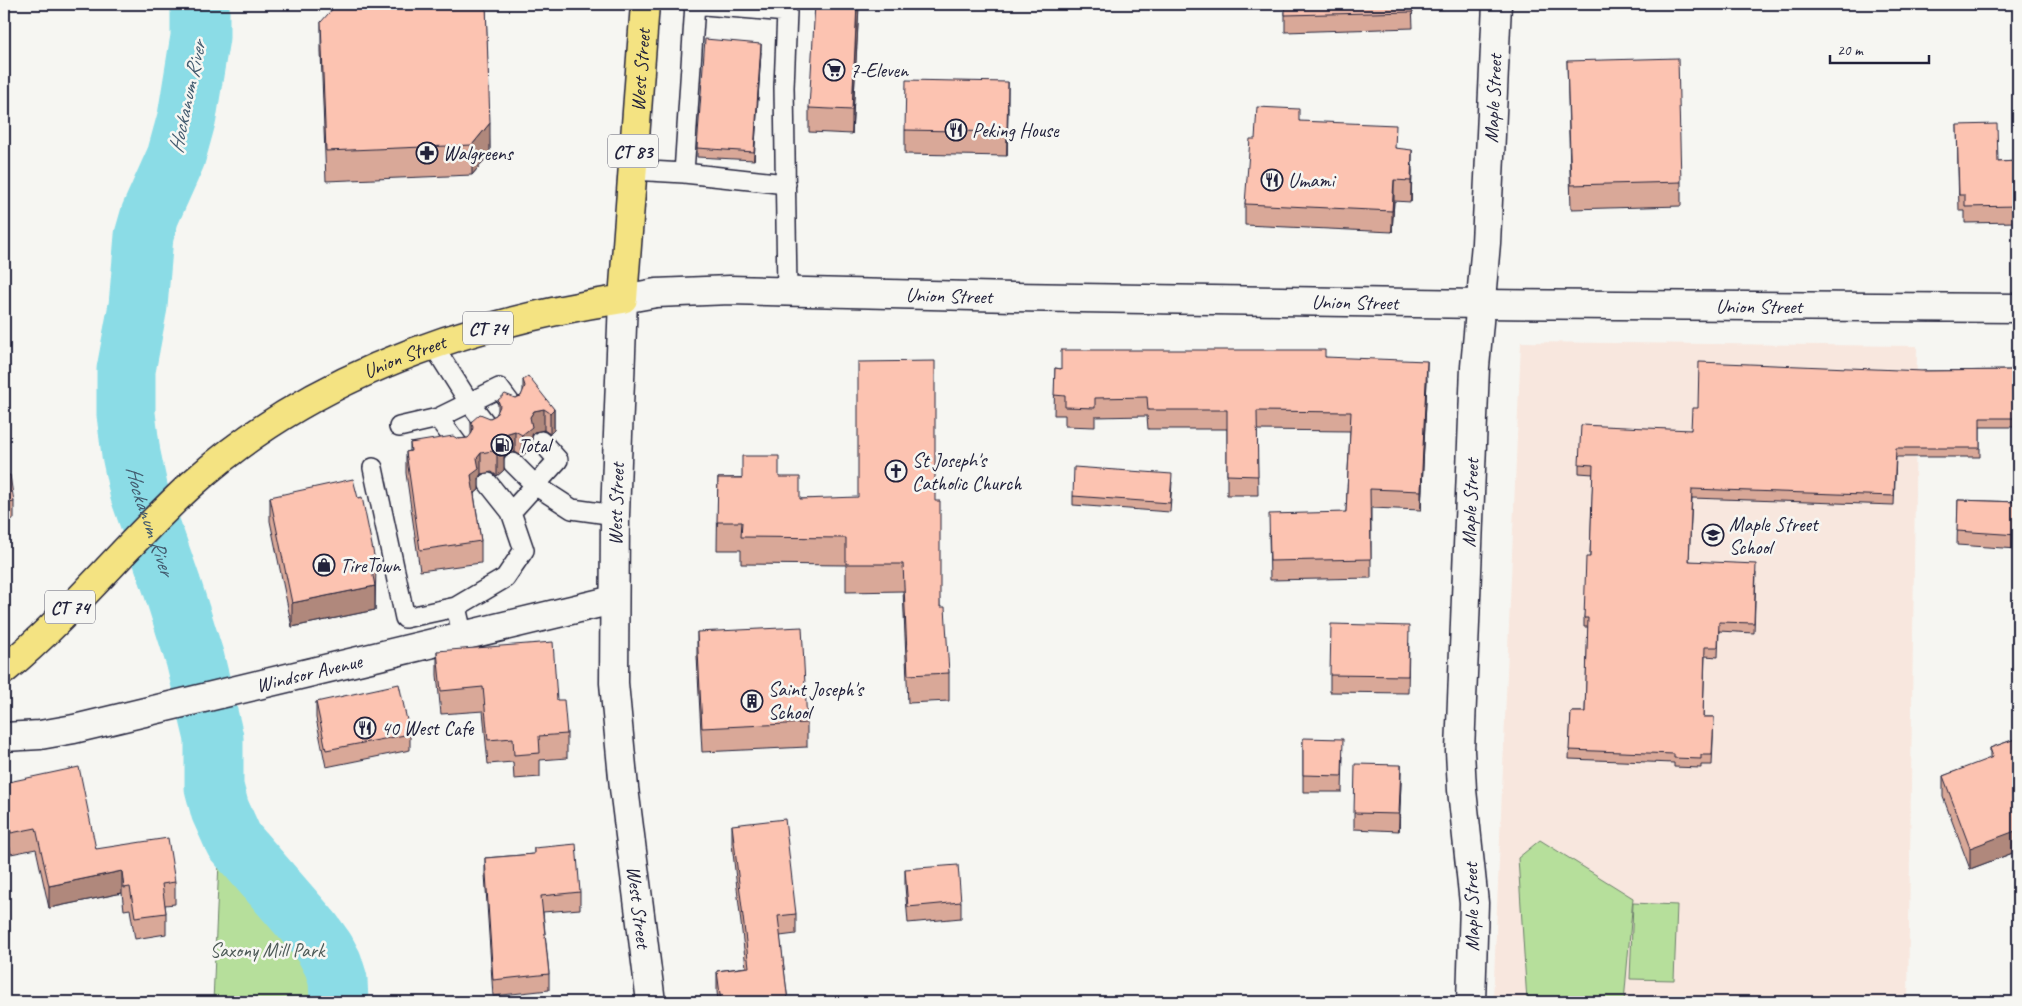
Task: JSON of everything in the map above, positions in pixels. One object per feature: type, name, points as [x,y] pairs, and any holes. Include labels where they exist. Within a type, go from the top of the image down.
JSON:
[{"type":"main road","name":"West Street","points":[[645,4],[623,299],[613,600],[614,683],[619,748],[651,1002]]},
{"type":"main road","name":"Maple Street","points":[[1471,1002],[1474,903],[1460,751],[1476,367],[1486,243],[1497,4]]},
{"type":"main road","name":"Union Street","points":[[4,670],[50,628],[165,510],[218,462],[272,422],[334,386],[433,345],[492,326],[533,316],[623,299],[690,290],[787,290],[1013,297],[1481,304],[2018,308]]},
{"type":"main road","name":"Windsor Avenue","points":[[4,737],[40,735],[74,730],[613,600]]},
{"type":"lane","points":[[684,173],[693,4],[788,12],[784,88],[787,290]]},
{"type":"lane","points":[[632,170],[684,173],[786,184]]},
{"type":"lane","points":[[433,345],[469,402],[489,428]]},
{"type":"lane","points":[[399,427],[438,418],[499,388],[514,408]]},
{"type":"lane","points":[[438,418],[462,450]]},
{"type":"lane","points":[[511,512],[558,460],[541,441]]},
{"type":"lane","points":[[513,463],[535,485],[572,510],[615,515]]},
{"type":"lane","points":[[373,468],[405,618],[456,606],[505,578],[524,550],[511,512],[488,483]]},
{"type":"lane","points":[[456,606],[463,637]]},
{"type":"shaded area","name":"Maple Street School","points":[[1521,342],[1917,346],[1908,1002],[1493,1002]]},
{"type":"green space","name":"Saxony Mill Park","points":[[222,731],[221,759],[231,800],[259,853],[357,984],[360,1002],[213,1002],[219,861],[191,810],[188,762],[196,737]]},
{"type":"green space","points":[[1540,840],[1633,898],[1624,1002],[1527,1002],[1518,858]]},
{"type":"green space","points":[[1633,903],[1677,905],[1674,980],[1630,979]]},
{"type":"building","name":"Walgreens","points":[[365,4],[486,4],[490,123],[472,145],[326,151],[321,22],[335,6]]},
{"type":"building","points":[[815,4],[857,4],[852,110],[809,108]]},
{"type":"building","points":[[1285,4],[1412,4],[1413,12],[1285,15]]},
{"type":"building","points":[[705,39],[761,44],[754,152],[697,148]]},
{"type":"building","points":[[1678,58],[1681,182],[1571,185],[1567,61]]},
{"type":"building","points":[[906,80],[1008,82],[1007,132],[905,130]]},
{"type":"building","points":[[1257,107],[1299,109],[1299,121],[1396,125],[1395,148],[1412,150],[1411,181],[1394,180],[1392,211],[1245,204],[1250,139],[1255,139]]},
{"type":"building","points":[[1997,124],[1998,162],[2018,161],[2018,217],[2017,206],[1965,207],[1965,195],[1959,195],[1957,125]]},
{"type":"building","points":[[1061,350],[1325,350],[1325,357],[1427,361],[1421,491],[1370,489],[1371,559],[1270,561],[1269,514],[1346,512],[1351,412],[1257,411],[1258,476],[1227,475],[1227,410],[1148,410],[1147,397],[1095,398],[1095,408],[1065,407],[1065,396],[1054,395],[1055,368],[1061,369]]},
{"type":"building","points":[[935,361],[935,501],[940,501],[940,607],[945,607],[949,673],[908,675],[903,564],[846,564],[846,538],[741,537],[742,522],[717,522],[718,478],[742,478],[742,456],[779,456],[779,477],[800,477],[800,499],[858,497],[858,362]]},
{"type":"building","points":[[1699,362],[1924,371],[2018,370],[2018,418],[1980,418],[1980,448],[1896,448],[1894,496],[1692,489],[1689,561],[1756,564],[1754,623],[1719,622],[1718,647],[1705,647],[1703,717],[1714,717],[1712,755],[1701,755],[1701,759],[1674,758],[1674,754],[1569,750],[1571,712],[1585,712],[1588,618],[1584,618],[1586,557],[1590,557],[1593,465],[1579,464],[1581,425],[1691,430],[1692,408],[1698,408]]},
{"type":"building","points":[[528,376],[554,409],[550,413],[544,409],[534,411],[530,417],[532,427],[522,435],[515,431],[505,434],[502,439],[504,449],[497,455],[492,451],[481,453],[477,458],[479,469],[471,475],[481,541],[420,550],[406,452],[411,451],[410,443],[453,436],[458,439],[468,438],[472,433],[473,427],[471,422],[480,414],[490,418],[496,415],[500,406],[498,400],[505,394],[515,398],[521,396],[525,386],[523,380]]},
{"type":"building","points":[[1074,467],[1172,474],[1170,503],[1073,496]]},
{"type":"building","points":[[10,475],[14,502],[4,504],[4,476]]},
{"type":"building","points":[[353,479],[358,498],[362,497],[376,565],[371,566],[375,586],[292,603],[270,497]]},
{"type":"building","points":[[1958,500],[2018,502],[2018,535],[1957,531]]},
{"type":"building","points":[[1331,624],[1409,626],[1408,676],[1330,675]]},
{"type":"building","name":"Saint Joseph's School","points":[[802,627],[807,723],[702,728],[697,632]]},
{"type":"building","points":[[553,642],[557,700],[564,700],[567,734],[539,736],[540,753],[514,755],[513,738],[488,740],[483,687],[441,691],[437,651]]},
{"type":"building","points":[[399,684],[410,734],[326,750],[316,702]]},
{"type":"building","points":[[1303,738],[1343,739],[1342,776],[1303,775]]},
{"type":"building","points":[[2018,738],[2018,830],[1970,848],[1943,776],[1993,757],[1990,748]]},
{"type":"building","points":[[1355,764],[1401,765],[1399,814],[1354,813]]},
{"type":"building","points":[[79,767],[96,849],[168,838],[175,882],[162,884],[166,913],[135,917],[130,887],[124,888],[122,871],[49,886],[36,828],[11,833],[4,797],[4,783]]},
{"type":"building","points":[[785,819],[796,914],[778,916],[788,1002],[721,1002],[717,971],[749,967],[732,825]]},
{"type":"building","points":[[576,844],[580,892],[541,896],[549,974],[493,980],[485,858],[534,854],[534,848]]},
{"type":"building","points":[[958,865],[961,902],[908,907],[905,869]]},
{"type":"waterway","name":"Hockanum River","points":[[200,4],[200,37],[187,117],[176,157],[150,215],[144,236],[138,306],[126,370],[126,414],[131,454],[139,492],[195,659],[214,738],[214,787],[220,810],[234,841],[312,931],[325,949],[333,964],[338,980],[339,1002]]},
{"type":"place","name":"7-Eleven","points":[[834,70]]},
{"type":"place","name":"Peking House","points":[[956,130]]},
{"type":"place","name":"Walgreens","points":[[427,153]]},
{"type":"place","name":"Umami","points":[[1272,180]]},
{"type":"place","name":"Total","points":[[502,445]]},
{"type":"place","name":"St Joseph's Catholic Church","points":[[896,471]]},
{"type":"place","name":"Maple Street School","points":[[1713,535]]},
{"type":"place","name":"TireTown","points":[[324,565]]},
{"type":"place","name":"Saint Joseph's School","points":[[752,701]]},
{"type":"place","name":"40 West Cafe","points":[[365,728]]}]
